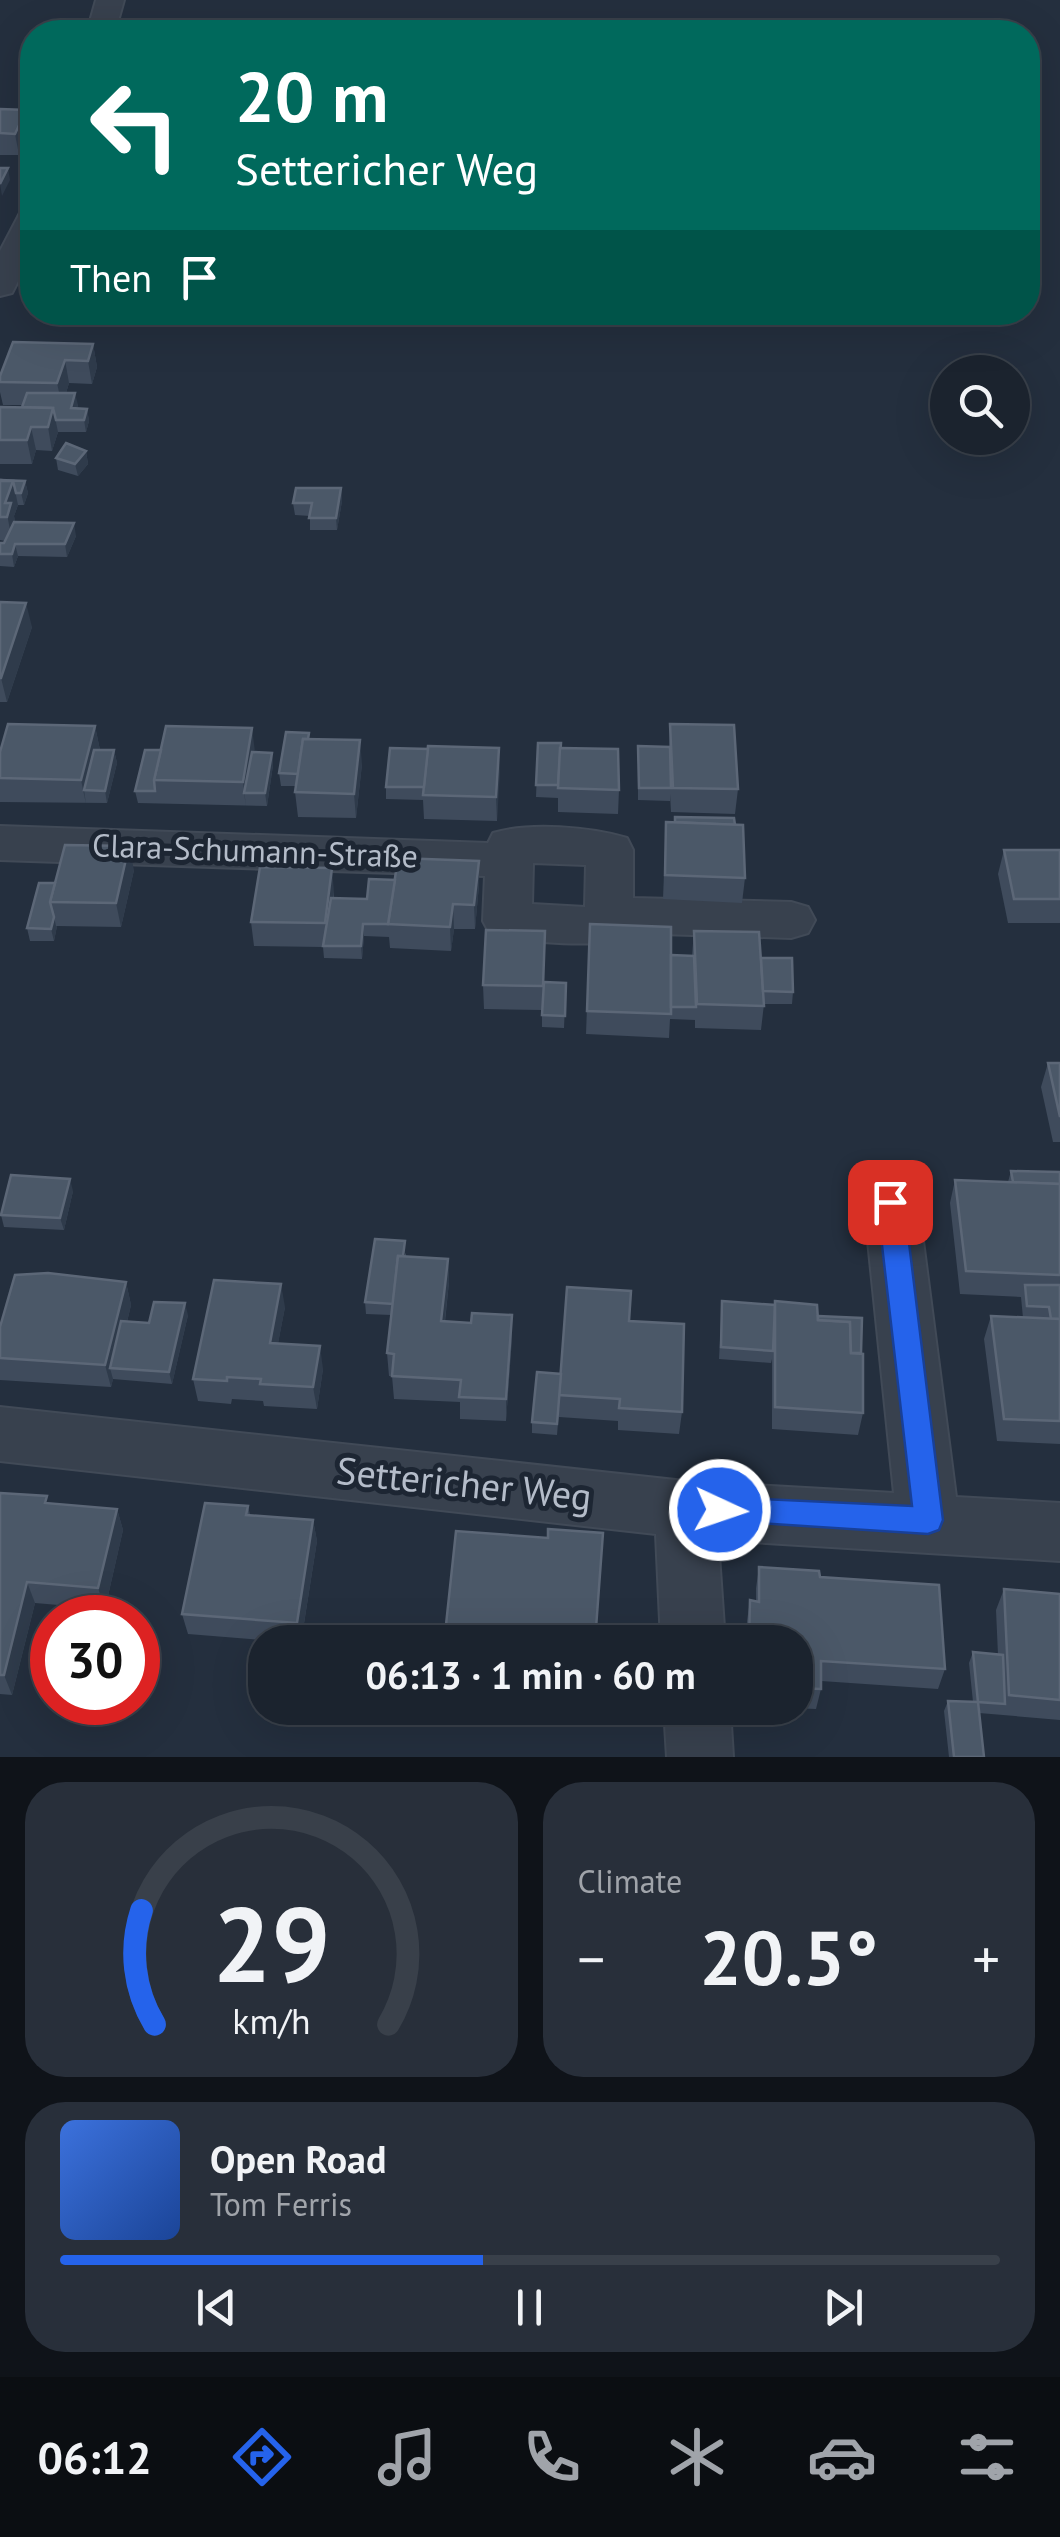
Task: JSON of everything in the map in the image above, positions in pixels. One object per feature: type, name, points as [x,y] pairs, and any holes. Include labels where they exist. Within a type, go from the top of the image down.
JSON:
[{"type":"street","points":[[0,286],[20,245]]},
{"type":"street","name":"Clara-Schumann-Straße","points":[[0,843],[509,860],[510,846],[610,850],[611,915]]},
{"type":"street","points":[[509,860],[507,921],[608,926],[611,915],[791,920]]},
{"type":"street","points":[[890,1202],[928,1520]]},
{"type":"street","name":"Settericher Weg","points":[[0,1434],[686,1508],[928,1520],[1060,1532]]},
{"type":"street","points":[[686,1508],[692,1625]]},
{"type":"street","points":[[698,1725],[700,1757]]},
{"type":"building","points":[[0,109],[20,110],[15,134],[0,133]]},
{"type":"building","points":[[0,168],[8,168],[0,184]]},
{"type":"building","points":[[13,342],[93,344],[88,361],[65,360],[57,383],[0,382]]},
{"type":"building","points":[[27,393],[75,393],[71,408],[87,409],[84,420],[56,420],[53,408],[22,407]]},
{"type":"building","points":[[0,407],[53,408],[48,427],[31,427],[27,440],[0,440]]},
{"type":"building","points":[[66,443],[86,451],[75,464],[56,458]]},
{"type":"building","points":[[0,480],[25,481],[21,493],[16,493],[13,481]]},
{"type":"building","points":[[0,481],[13,481],[5,503],[11,503],[7,517],[0,517]]},
{"type":"building","points":[[296,488],[341,488],[336,518],[309,518],[312,503],[293,503]]},
{"type":"building","points":[[14,522],[74,523],[65,544],[15,544],[12,554],[0,554],[0,543],[4,543]]},
{"type":"building","points":[[0,602],[26,603],[1,678],[0,678]]},
{"type":"building","points":[[8,724],[95,726],[81,780],[0,778],[0,752]]},
{"type":"building","points":[[670,724],[734,725],[738,789],[673,788]]},
{"type":"building","points":[[166,726],[252,728],[243,782],[154,780]]},
{"type":"building","points":[[286,732],[309,733],[308,739],[303,739],[298,774],[279,773]]},
{"type":"building","points":[[303,739],[360,740],[354,794],[295,792]]},
{"type":"building","points":[[538,743],[561,743],[558,785],[536,785]]},
{"type":"building","points":[[428,746],[499,748],[496,797],[423,795]]},
{"type":"building","points":[[638,746],[670,747],[671,788],[639,788]]},
{"type":"building","points":[[390,748],[428,749],[424,787],[386,787]]},
{"type":"building","points":[[560,748],[618,749],[619,790],[558,788]]},
{"type":"building","points":[[94,750],[114,750],[105,791],[84,790]]},
{"type":"building","points":[[145,750],[161,750],[155,791],[135,791]]},
{"type":"building","points":[[252,752],[272,753],[265,793],[244,793]]},
{"type":"building","points":[[675,817],[734,818],[735,825],[675,822]]},
{"type":"building","points":[[666,822],[743,825],[745,878],[665,875]]},
{"type":"building","points":[[65,845],[129,846],[116,903],[50,902]]},
{"type":"building","points":[[1004,850],[1060,850],[1060,899],[1014,899]]},
{"type":"building","points":[[398,858],[479,861],[474,905],[453,904],[450,927],[388,924]]},
{"type":"building","points":[[260,867],[332,868],[325,923],[251,922]]},
{"type":"building","points":[[369,879],[395,880],[388,924],[363,924],[361,946],[323,946],[331,898],[367,899]]},
{"type":"building","points":[[39,883],[55,883],[50,902],[54,917],[51,929],[27,928]]},
{"type":"building","points":[[590,924],[671,927],[671,1014],[587,1011]]},
{"type":"building","points":[[486,930],[545,931],[543,986],[483,985]]},
{"type":"building","points":[[694,931],[759,932],[764,1006],[697,1004]]},
{"type":"building","points":[[671,955],[694,956],[696,1007],[671,1007]]},
{"type":"building","points":[[761,958],[792,958],[793,992],[763,991]]},
{"type":"building","points":[[544,982],[566,983],[565,1016],[542,1015]]},
{"type":"building","points":[[1048,1063],[1060,1063],[1060,1117]]},
{"type":"building","points":[[1011,1171],[1060,1172],[1060,1184],[1013,1182]]},
{"type":"building","points":[[11,1175],[70,1179],[60,1218],[1,1215]]},
{"type":"building","points":[[955,1180],[1060,1184],[1060,1275],[966,1271]]},
{"type":"building","points":[[375,1239],[405,1241],[403,1256],[398,1256],[393,1304],[365,1302]]},
{"type":"building","points":[[398,1256],[448,1259],[441,1321],[471,1323],[472,1313],[512,1315],[506,1399],[459,1397],[461,1380],[392,1376],[394,1354],[387,1353]]},
{"type":"building","points":[[48,1273],[126,1282],[105,1365],[0,1358],[0,1327],[15,1275]]},
{"type":"building","points":[[214,1280],[281,1284],[270,1343],[320,1346],[313,1387],[260,1384],[261,1379],[193,1379]]},
{"type":"building","points":[[1025,1285],[1060,1285],[1060,1319],[1051,1319],[1049,1307],[1027,1306]]},
{"type":"building","points":[[567,1287],[631,1291],[629,1321],[684,1324],[682,1412],[619,1408],[620,1399],[559,1395]]},
{"type":"building","points":[[722,1301],[775,1305],[773,1351],[721,1347]]},
{"type":"building","points":[[775,1301],[817,1305],[818,1320],[850,1322],[851,1353],[863,1354],[863,1413],[775,1407]]},
{"type":"building","points":[[154,1302],[185,1303],[169,1372],[110,1368],[121,1321],[149,1323]]},
{"type":"building","points":[[818,1316],[862,1318],[861,1353],[851,1353],[850,1322],[818,1320]]},
{"type":"building","points":[[991,1316],[1060,1319],[1060,1421],[1004,1419]]},
{"type":"building","points":[[537,1372],[561,1374],[557,1424],[532,1422]]},
{"type":"building","points":[[0,1493],[47,1496],[45,1503],[117,1509],[98,1588],[27,1582],[4,1675],[0,1675]]},
{"type":"building","points":[[205,1503],[248,1506],[246,1515],[313,1520],[297,1623],[182,1614]]},
{"type":"building","points":[[548,1529],[603,1533],[596,1625],[446,1625],[456,1531],[548,1538]]},
{"type":"building","points":[[759,1567],[819,1571],[820,1577],[939,1585],[945,1669],[821,1661],[821,1689],[813,1689],[813,1625],[749,1625],[750,1600],[759,1602]]},
{"type":"building","points":[[1004,1589],[1060,1594],[1060,1700],[1009,1695]]},
{"type":"building","points":[[973,1652],[1003,1655],[1005,1704],[978,1702]]},
{"type":"building","points":[[948,1701],[978,1702],[984,1757],[954,1757]]},
{"type":"route","points":[[720,1510],[928,1520],[890,1202]]}]
